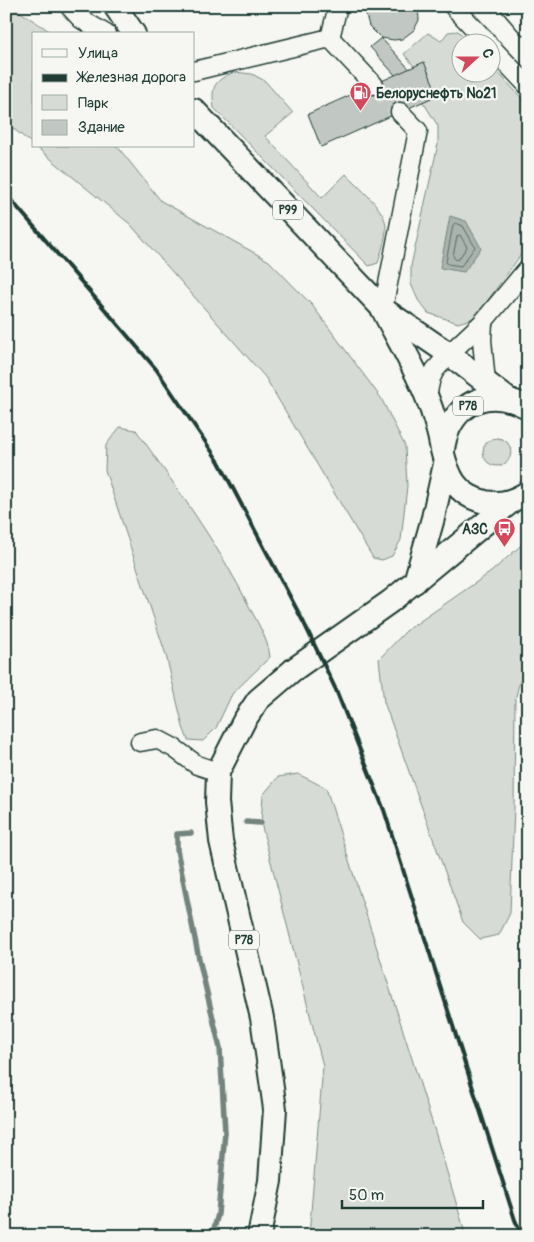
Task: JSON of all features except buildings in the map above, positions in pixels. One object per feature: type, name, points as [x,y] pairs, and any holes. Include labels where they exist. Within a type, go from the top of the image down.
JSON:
[{"type":"main road","points":[[115,6],[133,32]]},
{"type":"main road","name":"Р99","points":[[195,111],[383,309],[449,354],[486,383],[521,405]]},
{"type":"main road","name":"Р99","points":[[383,309],[426,396],[444,458]]},
{"type":"main road","name":"Р78","points":[[415,582],[433,518],[444,458],[445,437],[450,424],[469,405],[482,400],[496,398],[521,405]]},
{"type":"main road","name":"Р78","points":[[444,458],[449,476],[456,486],[471,497],[488,503],[501,503],[520,496]]},
{"type":"main road","name":"Р78","points":[[258,1236],[270,1181],[275,1109],[262,1018],[221,841],[217,802],[218,772],[233,741],[258,700],[293,670],[415,582],[520,496]]},
{"type":"lane","points":[[69,6],[81,19],[103,32]]},
{"type":"lane","points":[[330,38],[338,6]]},
{"type":"lane","points":[[453,6],[478,32]]},
{"type":"lane","points":[[510,6],[528,27]]},
{"type":"lane","points":[[195,70],[330,38]]},
{"type":"lane","points":[[330,38],[374,85]]},
{"type":"lane","points":[[502,59],[528,86]]},
{"type":"lane","points":[[383,309],[418,131],[400,112]]},
{"type":"lane","points":[[426,396],[431,378],[449,354],[483,322],[528,268]]},
{"type":"lane","points":[[483,322],[482,340],[486,383]]},
{"type":"lane","points":[[140,742],[157,739],[174,748],[197,765],[218,772]]},
{"type":"green space","points":[[6,6],[11,6],[51,32],[32,32],[32,143],[6,123]]},
{"type":"green space","points":[[458,31],[459,32],[452,32],[452,82],[502,82],[502,77],[528,105],[528,245],[475,318],[458,323],[428,313],[418,300],[411,284],[411,266],[438,144],[438,126],[425,105],[409,87],[422,76],[404,54],[428,33],[441,41],[448,32]]},
{"type":"green space","points":[[234,72],[252,74],[265,81],[293,113],[265,136],[322,198],[346,174],[377,206],[385,220],[386,227],[378,263],[369,266],[214,108],[213,94],[215,85],[222,78]]},
{"type":"green space","points":[[37,148],[119,148],[161,201],[269,261],[312,305],[381,398],[405,446],[407,486],[401,540],[392,556],[382,560],[373,558],[265,377],[130,224]]},
{"type":"green space","points":[[120,427],[136,430],[196,517],[238,585],[269,650],[270,657],[232,694],[216,728],[203,741],[188,740],[183,727],[166,655],[105,470],[106,445]]},
{"type":"green space","points":[[497,438],[507,442],[511,452],[507,462],[497,466],[487,462],[483,452],[487,442]]},
{"type":"green space","points":[[528,538],[528,650],[515,700],[514,807],[510,913],[499,935],[480,939],[463,922],[384,702],[379,659],[406,631],[491,572]]},
{"type":"green space","points":[[298,774],[326,788],[433,1125],[466,1236],[309,1236],[323,1066],[261,823],[263,795],[278,777]]},
{"type":"water","points":[[450,216],[466,221],[481,248],[464,272],[440,268]]},
{"type":"waterway","points":[[246,822],[261,823]]},
{"type":"waterway","points":[[191,833],[177,834],[177,850],[199,959],[220,1048],[225,1132],[218,1214],[212,1236]]},
{"type":"tunnel","points":[[374,85],[400,112]]},
{"type":"railway","points":[[6,194],[156,369],[219,462],[304,623],[336,690],[384,810],[515,1220],[522,1236]]},
{"type":"place","name":"Белоруснефть №21","points":[[360,112]]},
{"type":"place","name":"АЗС","points":[[504,548]]}]
